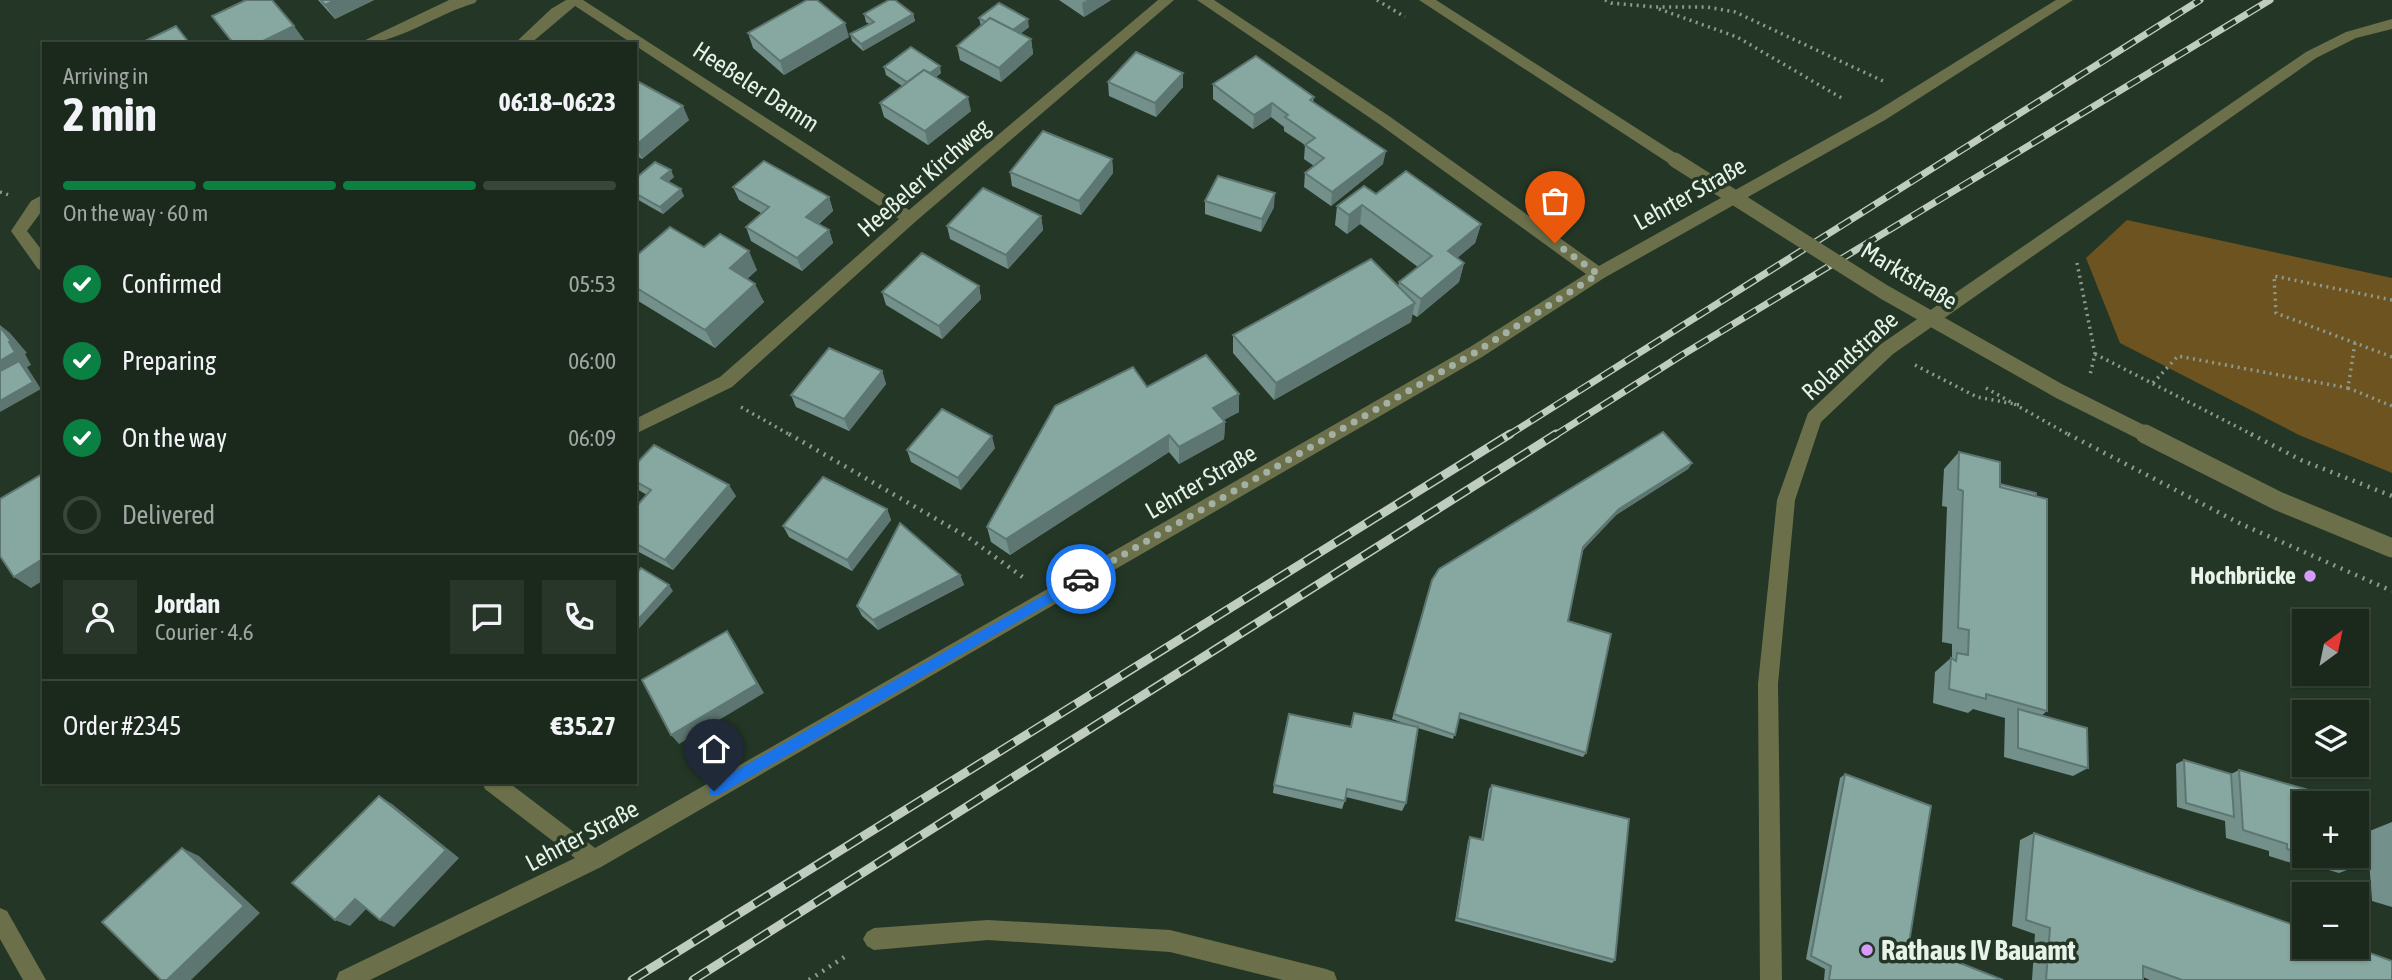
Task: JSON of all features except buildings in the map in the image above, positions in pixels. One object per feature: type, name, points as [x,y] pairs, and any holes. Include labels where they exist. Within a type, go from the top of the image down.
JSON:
[{"type":"street","points":[[368,42],[454,3],[470,0]]},
{"type":"street","points":[[524,42],[573,0]]},
{"type":"street","name":"Heeßeler Damm","points":[[573,0],[910,218]]},
{"type":"street","name":"Heeßeler Kirchweg","points":[[637,426],[726,382],[910,218],[1167,0]]},
{"type":"street","points":[[1204,0],[1384,120],[1598,274]]},
{"type":"street","name":"Marktstraße","points":[[1426,0],[1884,292],[2059,391],[2278,501],[2392,548]]},
{"type":"street","name":"Lehrter Straße","points":[[347,980],[594,860],[1476,352],[1598,274],[1912,96],[2066,0]]},
{"type":"street","name":"Rolandstraße","points":[[1771,980],[1768,684],[1786,500],[1814,418],[1887,349],[2311,55],[2351,35],[2392,24]]},
{"type":"street","points":[[42,201],[36,205],[19,231],[42,262]]},
{"type":"street","points":[[495,784],[594,860]]},
{"type":"street","points":[[0,918],[35,980]]},
{"type":"street","points":[[874,939],[988,930],[1170,941],[1326,980]]},
{"type":"path","points":[[1605,0],[1655,8],[1707,7],[1735,12],[1825,52],[1912,96]]},
{"type":"path","points":[[1655,8],[1737,37],[1845,100]]},
{"type":"path","points":[[2077,263],[2095,354],[2301,460],[2392,496]]},
{"type":"path","points":[[2392,300],[2274,276],[2276,313],[2392,357]]},
{"type":"path","points":[[2348,388],[2355,342]]},
{"type":"path","points":[[2153,383],[2178,356],[2348,388],[2392,406]]},
{"type":"path","points":[[711,390],[969,538],[1050,597]]},
{"type":"path","points":[[809,980],[874,939]]},
{"type":"shaded area","points":[[2127,220],[2392,278],[2392,473],[2299,435],[2120,343],[2086,258]]},
{"type":"railway","points":[[1507,436],[2200,0]]},
{"type":"railway","points":[[1554,436],[1682,355],[2270,0]]},
{"type":"railway","points":[[632,980],[1510,434]]},
{"type":"railway","points":[[693,980],[1556,434]]},
{"type":"way so far","points":[[1081,579],[1476,352],[1598,274],[1555,243]]},
{"type":"place","name":"Hochbrücke","points":[[2310,576]]},
{"type":"place","name":"Rathaus IV Bauamt","points":[[1867,950]]},
{"type":"route","points":[[714,791],[1081,579]]}]
